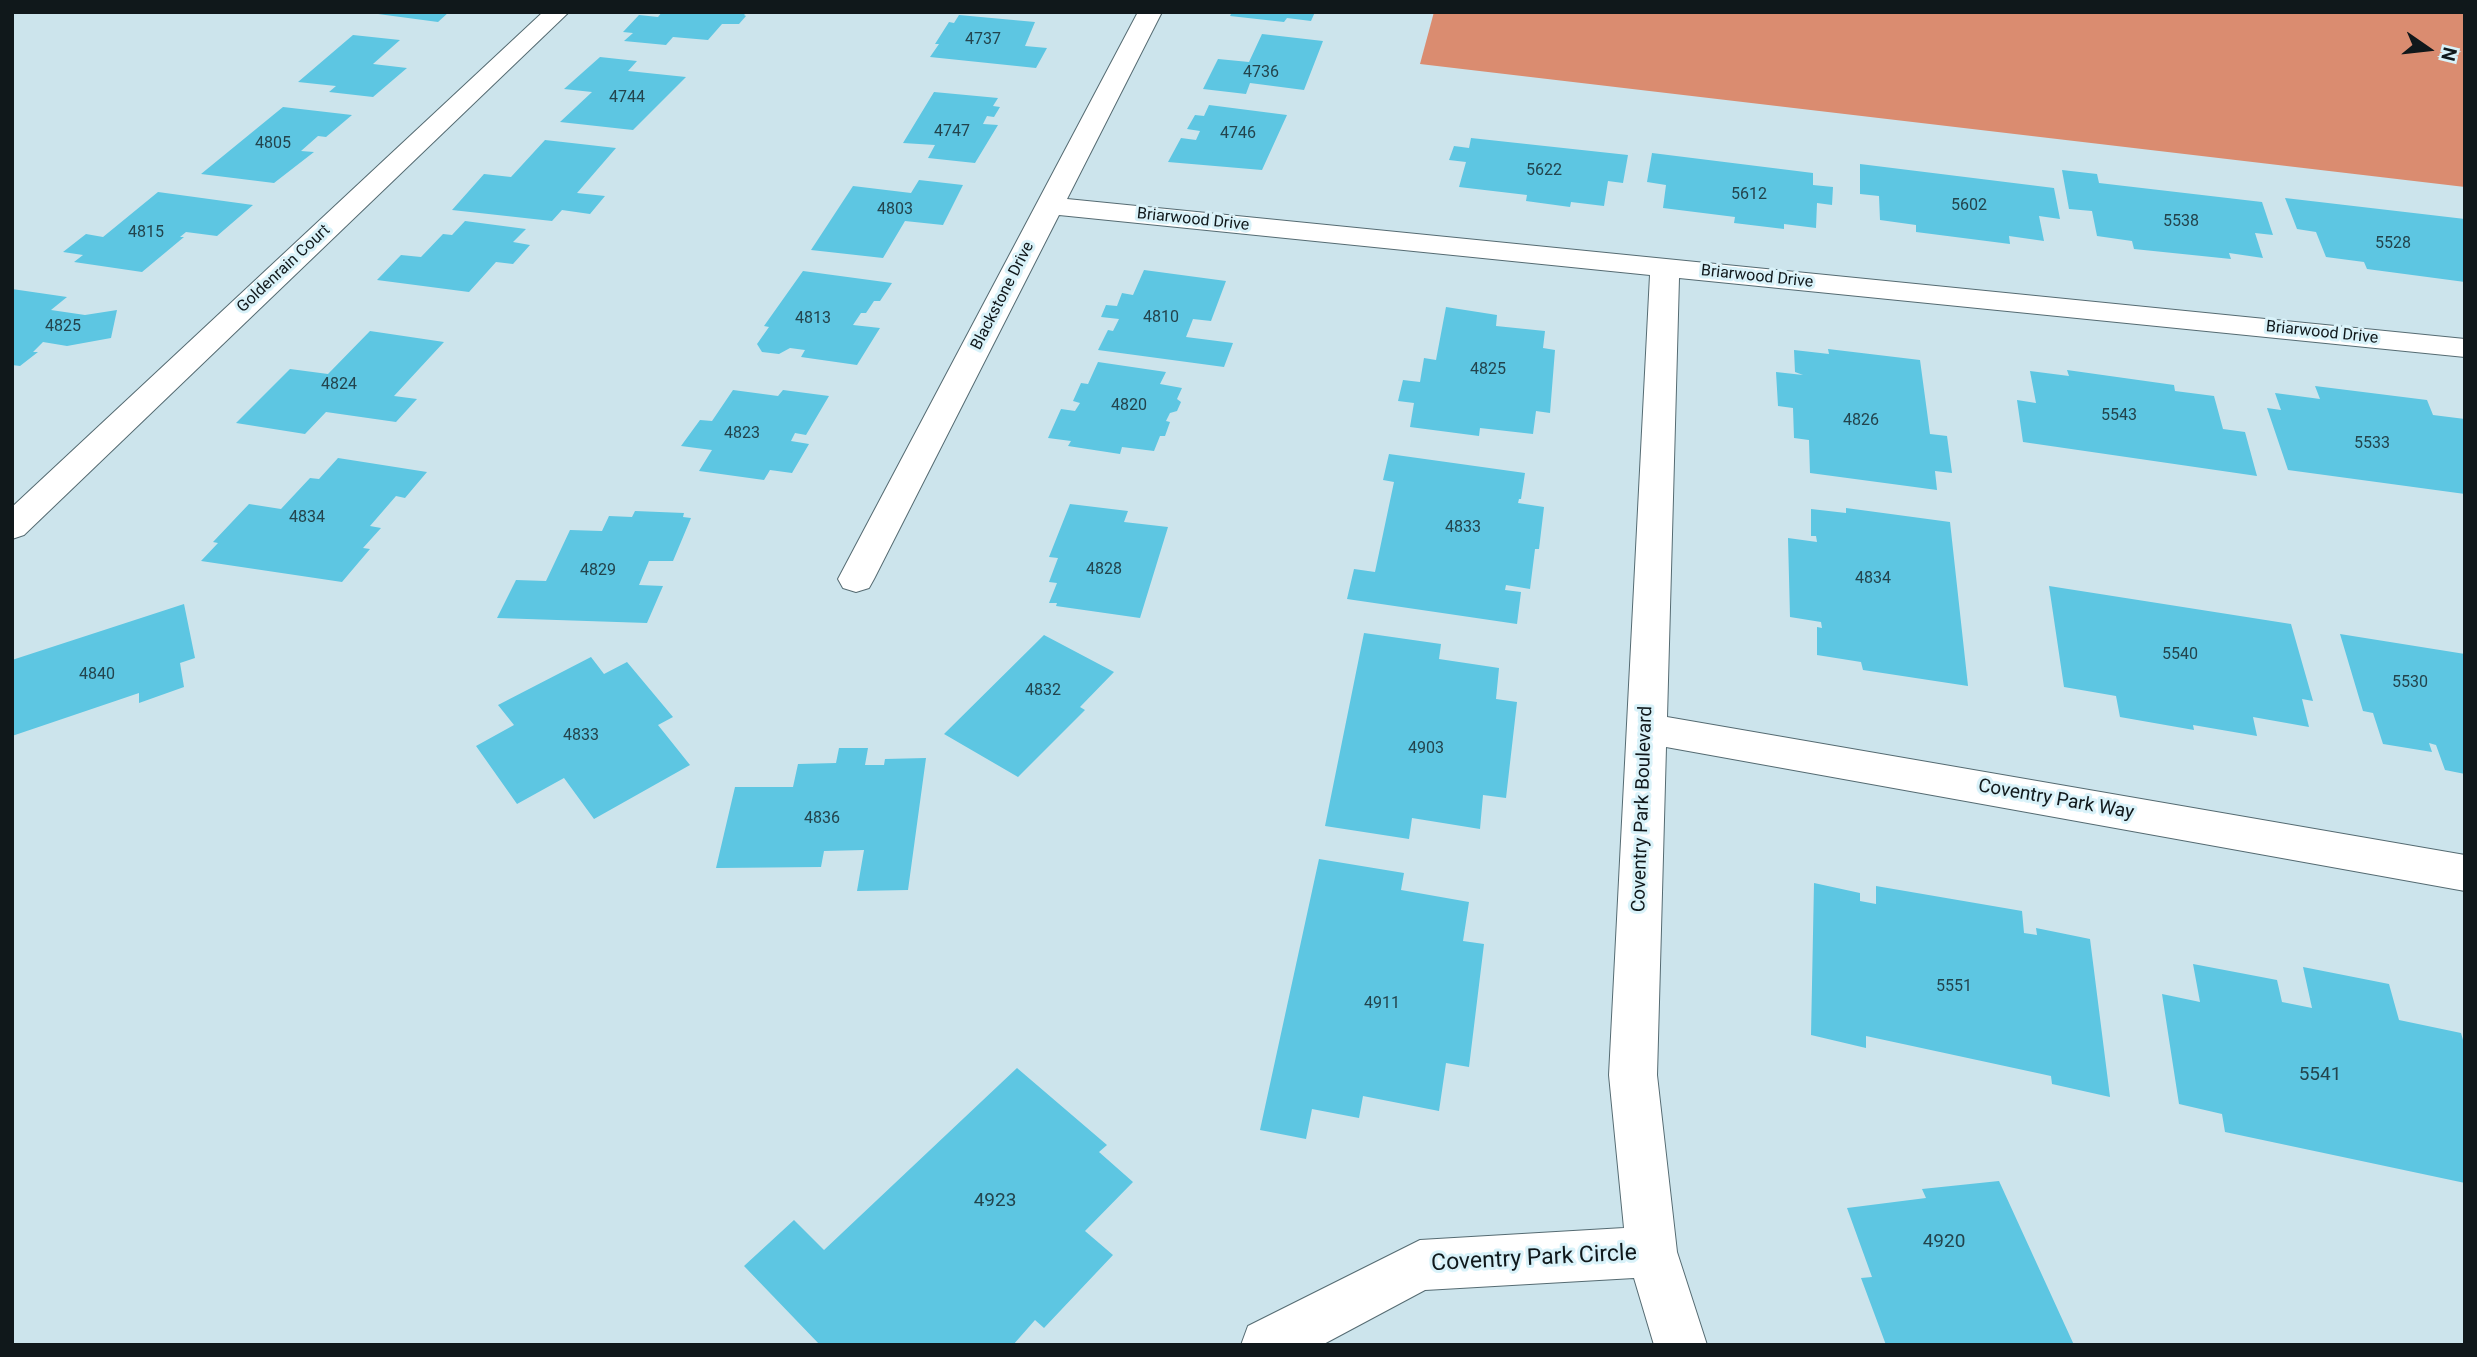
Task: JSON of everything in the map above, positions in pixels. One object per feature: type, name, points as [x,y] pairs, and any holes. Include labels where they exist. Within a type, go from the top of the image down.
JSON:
[{"type":"street","name":"Goldenrain Court","points":[[12,527],[557,12]]},
{"type":"street","name":"Blackstone Drive","points":[[856,579],[1150,12]]},
{"type":"street","name":"Briarwood Drive","points":[[1050,206],[2465,348]]},
{"type":"street","name":"Coventry Park Boulevard","points":[[1665,267],[1633,1075],[1652,1252],[1681,1345]]},
{"type":"street","name":"Coventry Park Way","points":[[1647,728],[2465,873]]},
{"type":"street","name":"Coventry Park Circle","points":[[1267,1345],[1420,1265],[1652,1252]]},
{"type":"shaded area","points":[[1434,12],[2465,12],[2465,187],[1420,64]]},
{"type":"building","points":[[363,12],[449,12],[438,22]]},
{"type":"building","points":[[662,12],[740,12],[746,13],[746,16],[739,24],[722,24],[708,40],[673,37],[666,45],[624,41],[633,33],[623,32],[639,15],[658,17]]},
{"type":"building","points":[[1232,12],[1315,12],[1311,21],[1287,18],[1284,22],[1230,16]]},
{"type":"building","points":[[959,15],[1035,22],[1025,46],[1047,48],[1036,68],[930,57],[949,22],[954,23]]},
{"type":"building","points":[[1262,34],[1323,41],[1304,90],[1250,83],[1246,94],[1203,89],[1218,59],[1249,62]]},
{"type":"building","points":[[353,35],[400,40],[373,64],[407,68],[373,97],[329,92],[336,86],[298,82]]},
{"type":"building","points":[[600,57],[637,61],[628,71],[686,77],[633,130],[560,122],[592,92],[564,89]]},
{"type":"building","points":[[934,92],[998,98],[993,106],[1000,107],[994,117],[987,116],[983,124],[998,125],[975,163],[928,158],[935,145],[903,143]]},
{"type":"building","points":[[1209,105],[1287,115],[1262,170],[1168,162],[1181,138],[1196,140],[1200,131],[1187,129],[1195,115],[1204,116]]},
{"type":"building","points":[[283,107],[352,115],[326,137],[318,136],[301,151],[314,152],[274,183],[201,174]]},
{"type":"building","points":[[1471,138],[1628,155],[1623,183],[1608,181],[1604,206],[1571,202],[1570,207],[1526,201],[1527,195],[1459,187],[1466,162],[1449,160],[1454,146],[1469,148]]},
{"type":"building","points":[[545,140],[616,148],[577,193],[605,196],[590,214],[562,210],[552,221],[452,210],[484,174],[511,177]]},
{"type":"building","points":[[1652,153],[1813,173],[1813,185],[1833,187],[1832,205],[1817,203],[1816,228],[1784,224],[1784,229],[1734,223],[1735,217],[1663,208],[1666,185],[1647,182]]},
{"type":"building","points":[[1860,164],[2054,188],[2060,219],[2039,216],[2044,241],[2009,236],[2010,244],[1916,232],[1916,225],[1880,220],[1879,196],[1860,194]]},
{"type":"building","points":[[2062,170],[2097,174],[2099,183],[2262,202],[2273,235],[2255,233],[2263,258],[2229,253],[2231,259],[2134,249],[2132,241],[2097,236],[2092,211],[2069,209]]},
{"type":"building","points":[[919,180],[963,185],[943,225],[905,221],[883,258],[811,250],[853,186],[911,193]]},
{"type":"building","points":[[158,192],[253,205],[217,236],[186,232],[180,237],[184,237],[142,272],[74,262],[83,255],[63,252],[86,234],[103,237]]},
{"type":"building","points":[[2285,198],[2465,219],[2465,282],[2367,269],[2364,262],[2326,257],[2316,232],[2297,229]]},
{"type":"building","points":[[465,221],[526,229],[513,242],[530,245],[513,264],[496,262],[469,292],[377,280],[401,255],[421,257],[443,234],[452,235]]},
{"type":"building","points":[[1144,270],[1226,281],[1211,321],[1193,319],[1186,337],[1233,343],[1224,367],[1098,350],[1108,330],[1113,331],[1119,319],[1101,317],[1106,305],[1117,306],[1122,293],[1133,295]]},
{"type":"building","points":[[803,271],[892,283],[880,301],[874,301],[853,325],[880,328],[857,365],[801,357],[805,350],[790,348],[779,354],[762,352],[757,344],[769,327],[764,326]]},
{"type":"building","points":[[12,289],[67,297],[51,310],[85,315],[117,310],[111,338],[67,346],[43,342],[33,352],[38,352],[20,366],[12,365]]},
{"type":"building","points":[[1446,307],[1497,315],[1496,326],[1545,331],[1543,348],[1555,350],[1550,413],[1536,411],[1533,434],[1480,428],[1479,436],[1410,427],[1414,403],[1398,401],[1403,380],[1420,382],[1424,358],[1436,360]]},
{"type":"building","points":[[370,331],[444,342],[394,396],[417,399],[396,422],[326,412],[305,434],[236,423],[290,369],[328,374]]},
{"type":"building","points":[[1828,349],[1920,360],[1930,434],[1947,436],[1952,473],[1935,471],[1937,490],[1810,473],[1809,440],[1794,438],[1793,408],[1778,406],[1776,372],[1803,375],[1795,372],[1794,350],[1829,354]]},
{"type":"building","points":[[1098,362],[1166,372],[1160,384],[1182,388],[1177,399],[1181,402],[1177,411],[1170,413],[1166,421],[1170,422],[1165,436],[1160,436],[1154,451],[1122,447],[1120,454],[1068,446],[1071,441],[1048,438],[1061,409],[1075,411],[1080,403],[1073,401],[1081,383],[1088,384]]},
{"type":"building","points":[[2067,370],[2174,385],[2175,391],[2214,396],[2223,429],[2245,432],[2257,476],[2023,442],[2017,400],[2036,403],[2030,371],[2069,376]]},
{"type":"building","points":[[2315,386],[2427,400],[2433,415],[2465,419],[2465,494],[2288,470],[2267,408],[2281,410],[2275,393],[2320,399]]},
{"type":"building","points":[[733,390],[778,396],[783,390],[829,396],[806,435],[795,433],[791,441],[809,444],[792,473],[770,470],[764,480],[699,471],[712,450],[681,446],[700,420],[712,421]]},
{"type":"building","points":[[1389,454],[1525,473],[1518,503],[1544,507],[1539,549],[1535,549],[1530,589],[1506,585],[1505,590],[1521,592],[1517,624],[1347,599],[1354,569],[1375,572],[1394,482],[1383,480]]},
{"type":"building","points":[[338,458],[427,472],[405,498],[396,496],[370,526],[381,528],[363,548],[370,549],[342,582],[201,561],[218,543],[213,542],[249,504],[281,509],[310,478],[319,479]]},
{"type":"building","points":[[1070,504],[1128,511],[1124,522],[1168,527],[1140,618],[1049,603],[1057,583],[1049,582],[1058,558],[1049,557]]},
{"type":"building","points":[[1846,508],[1950,522],[1968,686],[1863,670],[1861,662],[1817,655],[1817,627],[1822,628],[1821,622],[1790,617],[1788,538],[1817,542],[1816,536],[1811,536],[1811,509],[1846,513]]},
{"type":"building","points":[[635,511],[684,513],[683,517],[691,518],[673,561],[649,561],[639,585],[663,586],[647,623],[497,618],[516,580],[546,581],[570,530],[602,531],[609,516],[632,517]]},
{"type":"building","points":[[2049,586],[2291,624],[2313,701],[2302,699],[2309,727],[2253,717],[2257,736],[2193,725],[2194,730],[2120,717],[2116,696],[2064,687]]},
{"type":"building","points":[[184,604],[195,658],[180,663],[184,687],[139,703],[139,693],[12,736],[12,660]]},
{"type":"building","points":[[1364,633],[1441,644],[1439,659],[1499,668],[1496,699],[1517,702],[1506,798],[1483,795],[1480,829],[1412,818],[1409,839],[1325,826]]},
{"type":"building","points":[[2340,634],[2465,654],[2465,774],[2445,770],[2436,745],[2429,743],[2432,752],[2383,744],[2373,713],[2363,711]]},
{"type":"building","points":[[1044,635],[1114,672],[1080,707],[1085,710],[1018,777],[944,734]]},
{"type":"building","points":[[591,657],[604,674],[627,662],[673,717],[658,725],[690,765],[594,819],[564,778],[517,804],[476,746],[514,725],[498,705]]},
{"type":"building","points":[[839,748],[868,748],[865,765],[884,765],[885,759],[926,758],[908,890],[857,891],[864,850],[824,851],[821,867],[716,868],[735,787],[793,787],[798,764],[836,763]]},
{"type":"building","points":[[1319,859],[1404,873],[1401,890],[1469,902],[1463,941],[1484,944],[1469,1067],[1446,1063],[1439,1111],[1363,1096],[1359,1118],[1312,1109],[1306,1139],[1260,1130]]},
{"type":"building","points":[[1814,883],[1860,893],[1860,901],[1876,904],[1876,886],[2022,911],[2024,933],[2037,935],[2036,928],[2090,939],[2110,1097],[2052,1084],[2051,1076],[1866,1036],[1866,1048],[1811,1035]]},
{"type":"building","points":[[2193,964],[2277,980],[2282,1002],[2312,1008],[2303,967],[2389,984],[2399,1020],[2461,1033],[2465,1047],[2465,1183],[2225,1132],[2222,1114],[2179,1104],[2162,994],[2200,1002]]},
{"type":"building","points":[[1017,1068],[1107,1145],[1099,1152],[1133,1182],[1085,1231],[1113,1255],[1044,1328],[1035,1320],[1013,1345],[820,1345],[744,1266],[794,1220],[824,1250]]},
{"type":"building","points":[[1999,1181],[2074,1345],[1886,1345],[1861,1278],[1872,1277],[1847,1208],[1926,1198],[1922,1189]]}]
